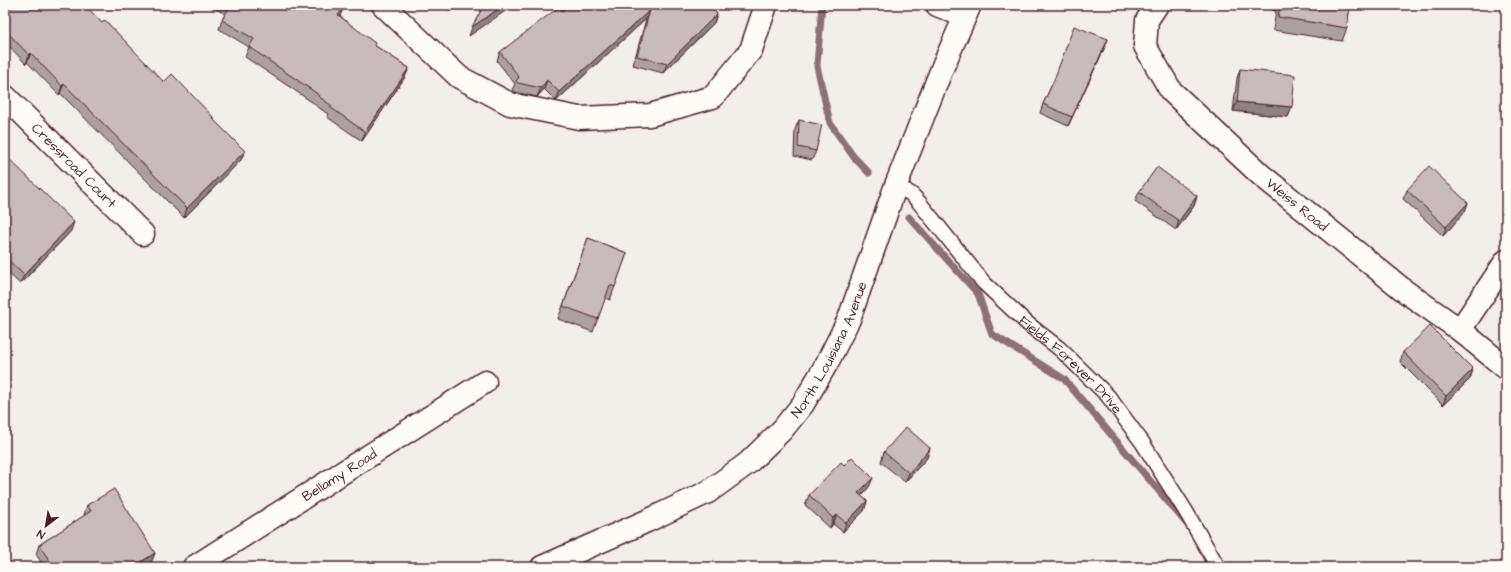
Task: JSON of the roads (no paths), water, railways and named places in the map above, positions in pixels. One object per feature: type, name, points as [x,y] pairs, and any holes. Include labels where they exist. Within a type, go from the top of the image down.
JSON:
[{"type":"street","points":[[383,5],[459,77],[510,104],[579,118],[650,115],[713,96],[751,50],[766,5]]},
{"type":"street","points":[[937,5],[967,10]]},
{"type":"street","name":"Weiss Road","points":[[1157,5],[1147,20],[1145,46],[1171,90],[1261,175],[1406,292],[1460,330],[1506,368]]},
{"type":"street","name":"North Louisiana Avenue","points":[[542,567],[647,521],[708,492],[748,463],[782,430],[803,404],[827,364],[849,319],[896,185],[967,10]]},
{"type":"street","name":"Cressroad Court","points":[[5,96],[143,234]]},
{"type":"street","points":[[1460,330],[1506,261]]},
{"type":"street","name":"Bellamy Road","points":[[194,567],[485,382]]},
{"type":"lane","name":"Fields Forever Drive","points":[[896,185],[911,194],[984,283],[1028,324],[1060,349],[1108,396],[1146,448],[1185,510],[1218,567]]},
{"type":"waterway","points":[[822,5],[817,66],[830,123],[853,156],[869,173]]},
{"type":"waterway","points":[[909,217],[978,294],[992,334],[1064,379],[1186,523]]},
{"type":"waterway","points":[[1205,554],[1208,567]]}]
